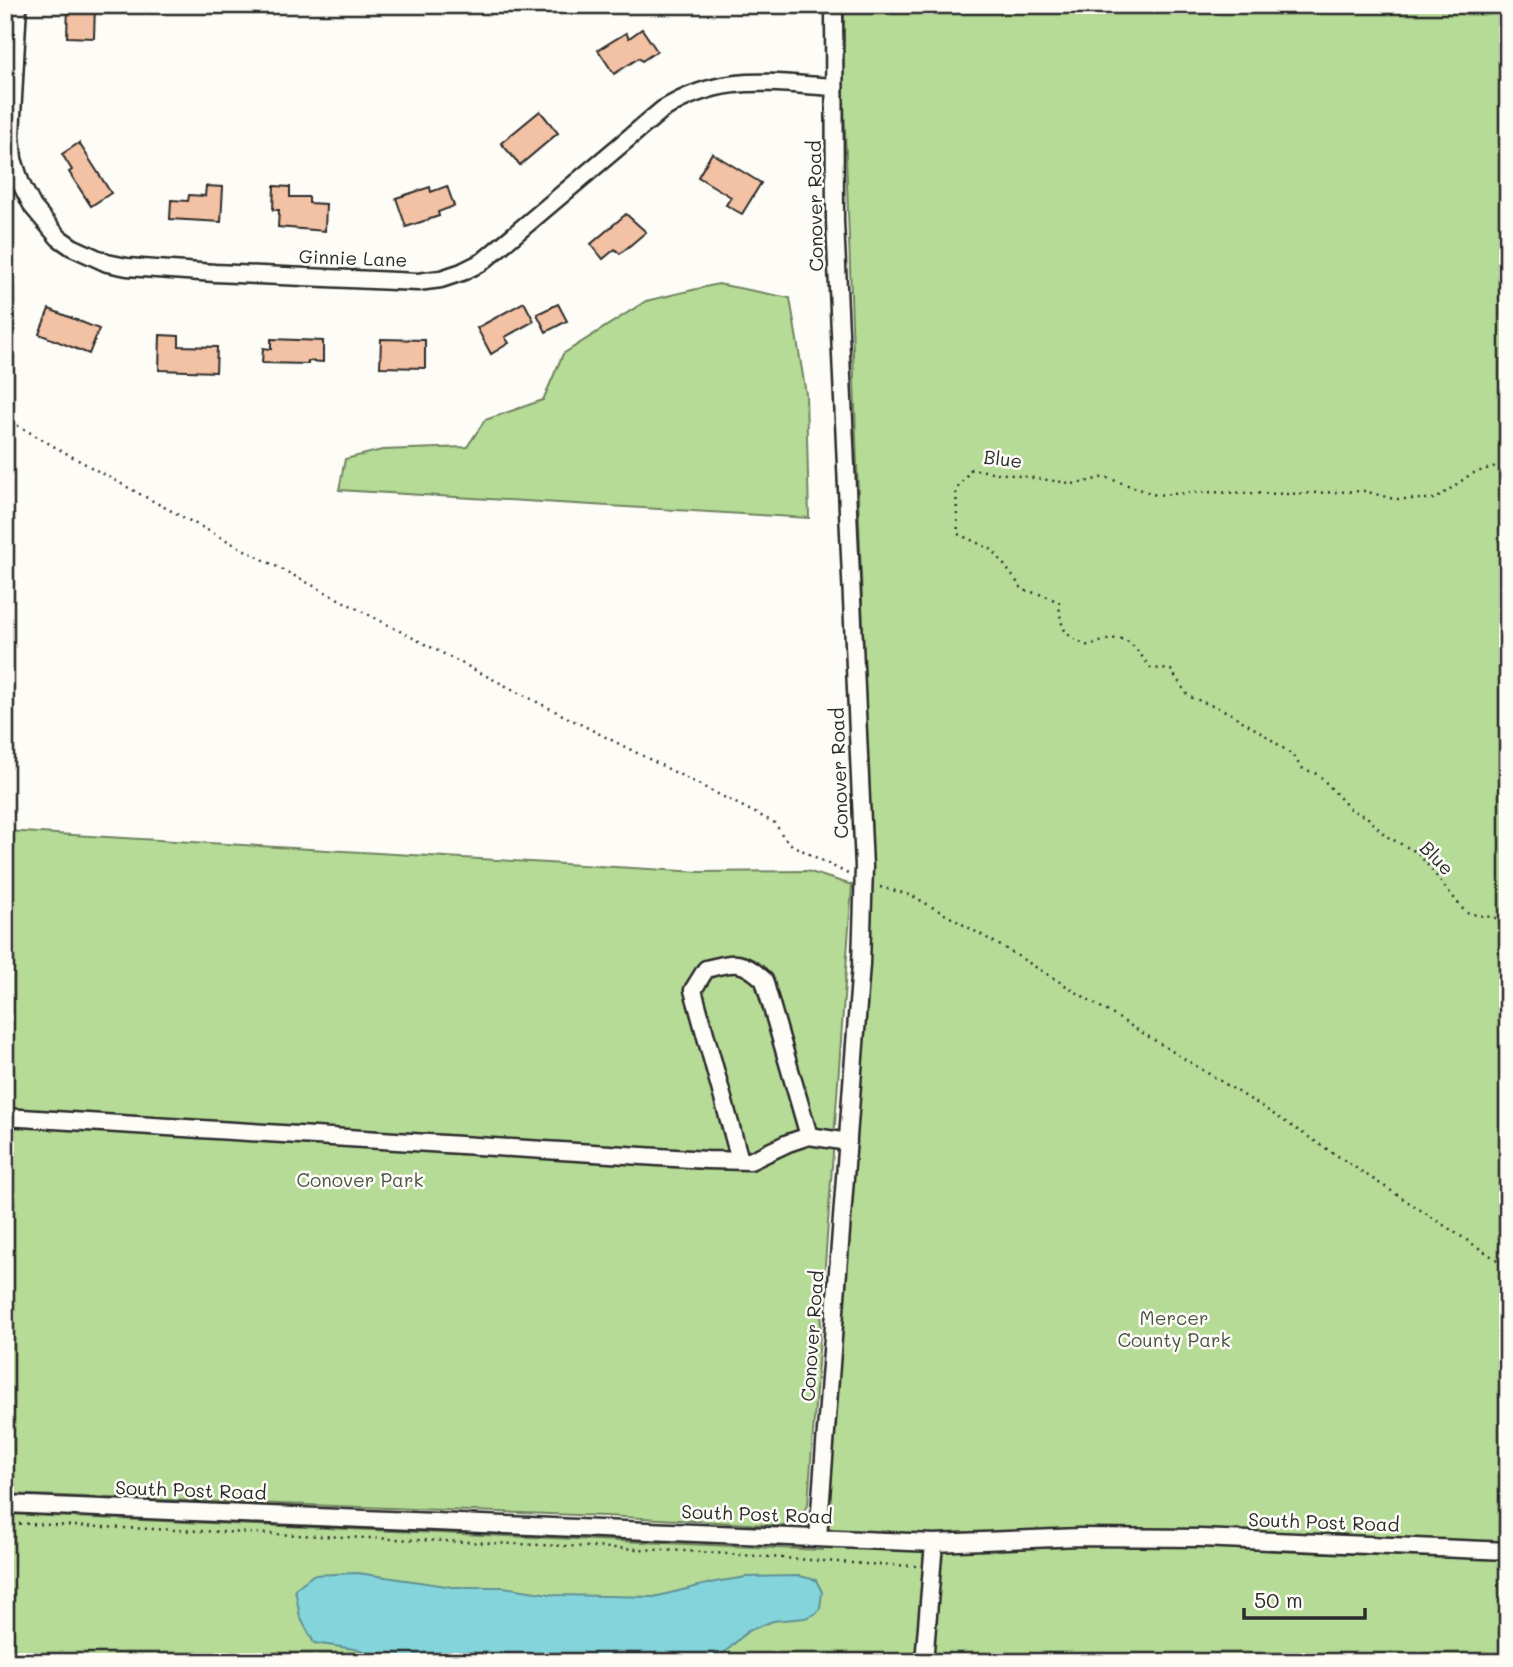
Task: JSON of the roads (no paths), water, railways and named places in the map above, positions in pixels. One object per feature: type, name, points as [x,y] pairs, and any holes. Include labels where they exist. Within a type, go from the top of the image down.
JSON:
[{"type":"street","name":"Ginnie Lane","points":[[18,5],[11,135],[13,159],[21,184],[33,207],[59,238],[85,254],[127,267],[215,274],[418,282],[441,279],[462,272],[495,253],[662,110],[681,98],[729,83],[834,87]]},
{"type":"street","name":"Conover Road","points":[[818,1538],[861,964],[863,882],[862,803],[839,311],[834,5]]},
{"type":"street","points":[[740,1160],[694,990],[706,969],[729,963],[750,966],[764,980],[810,1136]]},
{"type":"street","points":[[5,1117],[707,1160],[750,1161],[810,1136],[848,1142]]},
{"type":"street","name":"South Post Road","points":[[5,1504],[934,1543],[1079,1537],[1200,1538],[1508,1550]]},
{"type":"street","points":[[924,1662],[934,1543]]},
{"type":"water","points":[[358,1573],[453,1587],[503,1587],[556,1595],[654,1597],[746,1577],[800,1576],[816,1580],[822,1592],[820,1608],[815,1614],[805,1618],[773,1621],[748,1631],[714,1662],[392,1662],[361,1650],[314,1643],[300,1617],[295,1589],[313,1575]]},
{"type":"park label","name":"Conover Park","points":[[360,1180]]},
{"type":"park label","name":"Mercer County Park","points":[[1174,1329]]}]
